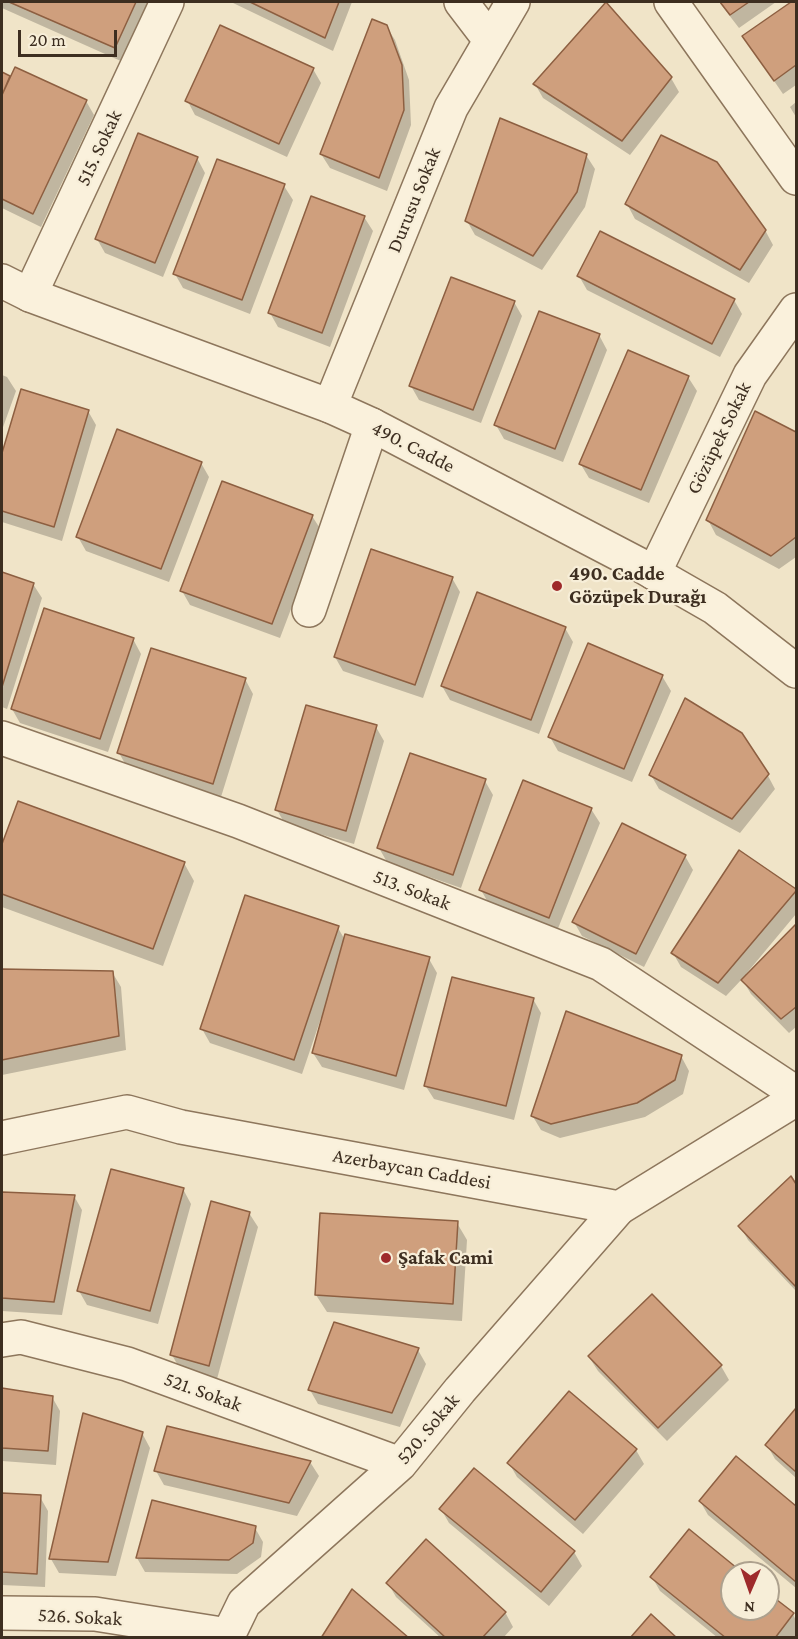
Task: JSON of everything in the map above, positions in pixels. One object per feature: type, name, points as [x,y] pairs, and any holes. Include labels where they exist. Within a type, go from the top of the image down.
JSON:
[{"type":"street","name":"515. Sokak","points":[[16,288],[167,2]]},
{"type":"street","points":[[461,2],[490,40]]},
{"type":"street","name":"Durusu Sokak","points":[[330,406],[451,108],[513,2]]},
{"type":"street","points":[[671,2],[796,178]]},
{"type":"street","name":"490. Cadde","points":[[16,288],[330,406],[372,425],[654,573],[715,608],[796,671]]},
{"type":"street","name":"Gözüpek Sokak","points":[[654,573],[750,375],[796,310]]},
{"type":"street","points":[[309,610],[372,425]]},
{"type":"street","name":"513. Sokak","points":[[2,738],[238,821],[601,964],[796,1093]]},
{"type":"street","points":[[619,1208],[796,1099]]},
{"type":"street","name":"Azerbaycan Caddesi","points":[[2,1138],[127,1112],[181,1127],[619,1208]]},
{"type":"street","name":"520. Sokak","points":[[228,1636],[244,1603],[400,1464],[460,1390],[619,1208]]},
{"type":"street","name":"521. Sokak","points":[[2,1340],[21,1337],[127,1364],[400,1464]]},
{"type":"street","name":"526. Sokak","points":[[2,1613],[95,1614],[228,1636]]},
{"type":"building","points":[[9,2],[136,2],[115,48]]},
{"type":"building","points":[[250,2],[339,2],[325,38]]},
{"type":"building","points":[[606,2],[672,77],[622,141],[533,84]]},
{"type":"building","points":[[720,2],[749,2],[730,15]]},
{"type":"building","points":[[791,2],[796,2],[796,65],[774,81],[742,36]]},
{"type":"building","points":[[372,19],[387,25],[402,65],[404,110],[379,178],[320,154]]},
{"type":"building","points":[[220,25],[314,68],[279,144],[185,101]]},
{"type":"building","points":[[15,67],[87,100],[33,214],[2,199],[2,95]]},
{"type":"building","points":[[2,72],[10,76],[2,95]]},
{"type":"building","points":[[500,118],[587,154],[577,192],[533,256],[465,221]]},
{"type":"building","points":[[138,133],[198,157],[155,263],[95,239]]},
{"type":"building","points":[[661,135],[717,162],[766,230],[740,270],[625,204]]},
{"type":"building","points":[[217,159],[285,184],[242,300],[173,274]]},
{"type":"building","points":[[311,196],[365,216],[322,333],[268,313]]},
{"type":"building","points":[[600,231],[735,299],[712,344],[577,276]]},
{"type":"building","points":[[451,277],[515,301],[473,410],[409,386]]},
{"type":"building","points":[[539,311],[600,334],[555,449],[494,425]]},
{"type":"building","points":[[628,350],[689,376],[641,490],[579,464]]},
{"type":"building","points":[[21,389],[89,410],[54,527],[2,511],[2,453]]},
{"type":"building","points":[[755,411],[796,432],[796,537],[771,556],[706,520]]},
{"type":"building","points":[[117,429],[202,462],[161,569],[76,537]]},
{"type":"building","points":[[222,481],[313,515],[272,624],[180,591]]},
{"type":"building","points":[[371,549],[453,577],[415,685],[334,657]]},
{"type":"building","points":[[2,572],[34,583],[2,687]]},
{"type":"building","points":[[477,592],[566,627],[531,720],[441,686]]},
{"type":"building","points":[[44,608],[134,638],[100,739],[11,709]]},
{"type":"building","points":[[588,643],[663,675],[624,769],[548,737]]},
{"type":"building","points":[[151,648],[246,678],[213,784],[117,753]]},
{"type":"building","points":[[685,698],[742,733],[769,774],[732,819],[649,775]]},
{"type":"building","points":[[306,705],[377,725],[346,831],[275,810]]},
{"type":"building","points":[[410,753],[486,779],[453,875],[377,848]]},
{"type":"building","points":[[523,780],[592,808],[549,918],[479,890]]},
{"type":"building","points":[[18,801],[185,862],[153,949],[2,894],[2,844]]},
{"type":"building","points":[[622,823],[686,855],[636,954],[572,922]]},
{"type":"building","points":[[739,850],[796,891],[718,983],[671,953]]},
{"type":"building","points":[[245,895],[339,926],[294,1060],[200,1029]]},
{"type":"building","points":[[796,924],[796,1007],[781,1019],[741,980]]},
{"type":"building","points":[[345,934],[430,957],[396,1076],[312,1053]]},
{"type":"building","points":[[2,969],[113,971],[119,1036],[2,1060]]},
{"type":"building","points":[[452,977],[534,998],[506,1106],[424,1086]]},
{"type":"building","points":[[566,1011],[682,1055],[675,1080],[637,1103],[551,1124],[531,1116]]},
{"type":"building","points":[[111,1169],[184,1188],[150,1311],[77,1291]]},
{"type":"building","points":[[791,1176],[796,1184],[796,1287],[738,1226]]},
{"type":"building","points":[[2,1192],[75,1195],[54,1302],[2,1298]]},
{"type":"building","points":[[211,1201],[250,1212],[209,1366],[170,1355]]},
{"type":"building","name":"Şafak Cami","points":[[320,1213],[458,1221],[453,1304],[315,1295]]},
{"type":"building","points":[[652,1294],[722,1365],[658,1428],[588,1356]]},
{"type":"building","points":[[334,1322],[419,1348],[392,1413],[308,1390]]},
{"type":"building","points":[[2,1388],[53,1396],[48,1451],[2,1448]]},
{"type":"building","points":[[569,1391],[637,1449],[575,1520],[507,1463]]},
{"type":"building","points":[[796,1408],[796,1472],[765,1445]]},
{"type":"building","points":[[83,1413],[143,1432],[108,1562],[49,1559]]},
{"type":"building","points":[[167,1426],[311,1461],[289,1503],[154,1471]]},
{"type":"building","points":[[736,1456],[796,1506],[796,1582],[780,1569],[780,1561],[771,1561],[699,1501]]},
{"type":"building","points":[[474,1468],[575,1551],[541,1592],[439,1509]]},
{"type":"building","points":[[2,1493],[41,1495],[37,1574],[2,1572]]},
{"type":"building","points":[[152,1500],[256,1526],[253,1543],[229,1560],[136,1558]]},
{"type":"building","points":[[689,1529],[728,1561],[720,1561],[720,1621],[780,1621],[780,1602],[794,1613],[775,1638],[726,1638],[650,1577]]},
{"type":"building","points":[[426,1539],[506,1612],[482,1638],[446,1638],[386,1583]]},
{"type":"building","points":[[352,1589],[409,1638],[321,1638]]},
{"type":"building","points":[[651,1614],[677,1638],[630,1638]]},
{"type":"place","name":"490. Cadde Gözüpek Durağı","points":[[557,586]]},
{"type":"place","name":"Şafak Cami","points":[[386,1258]]}]
